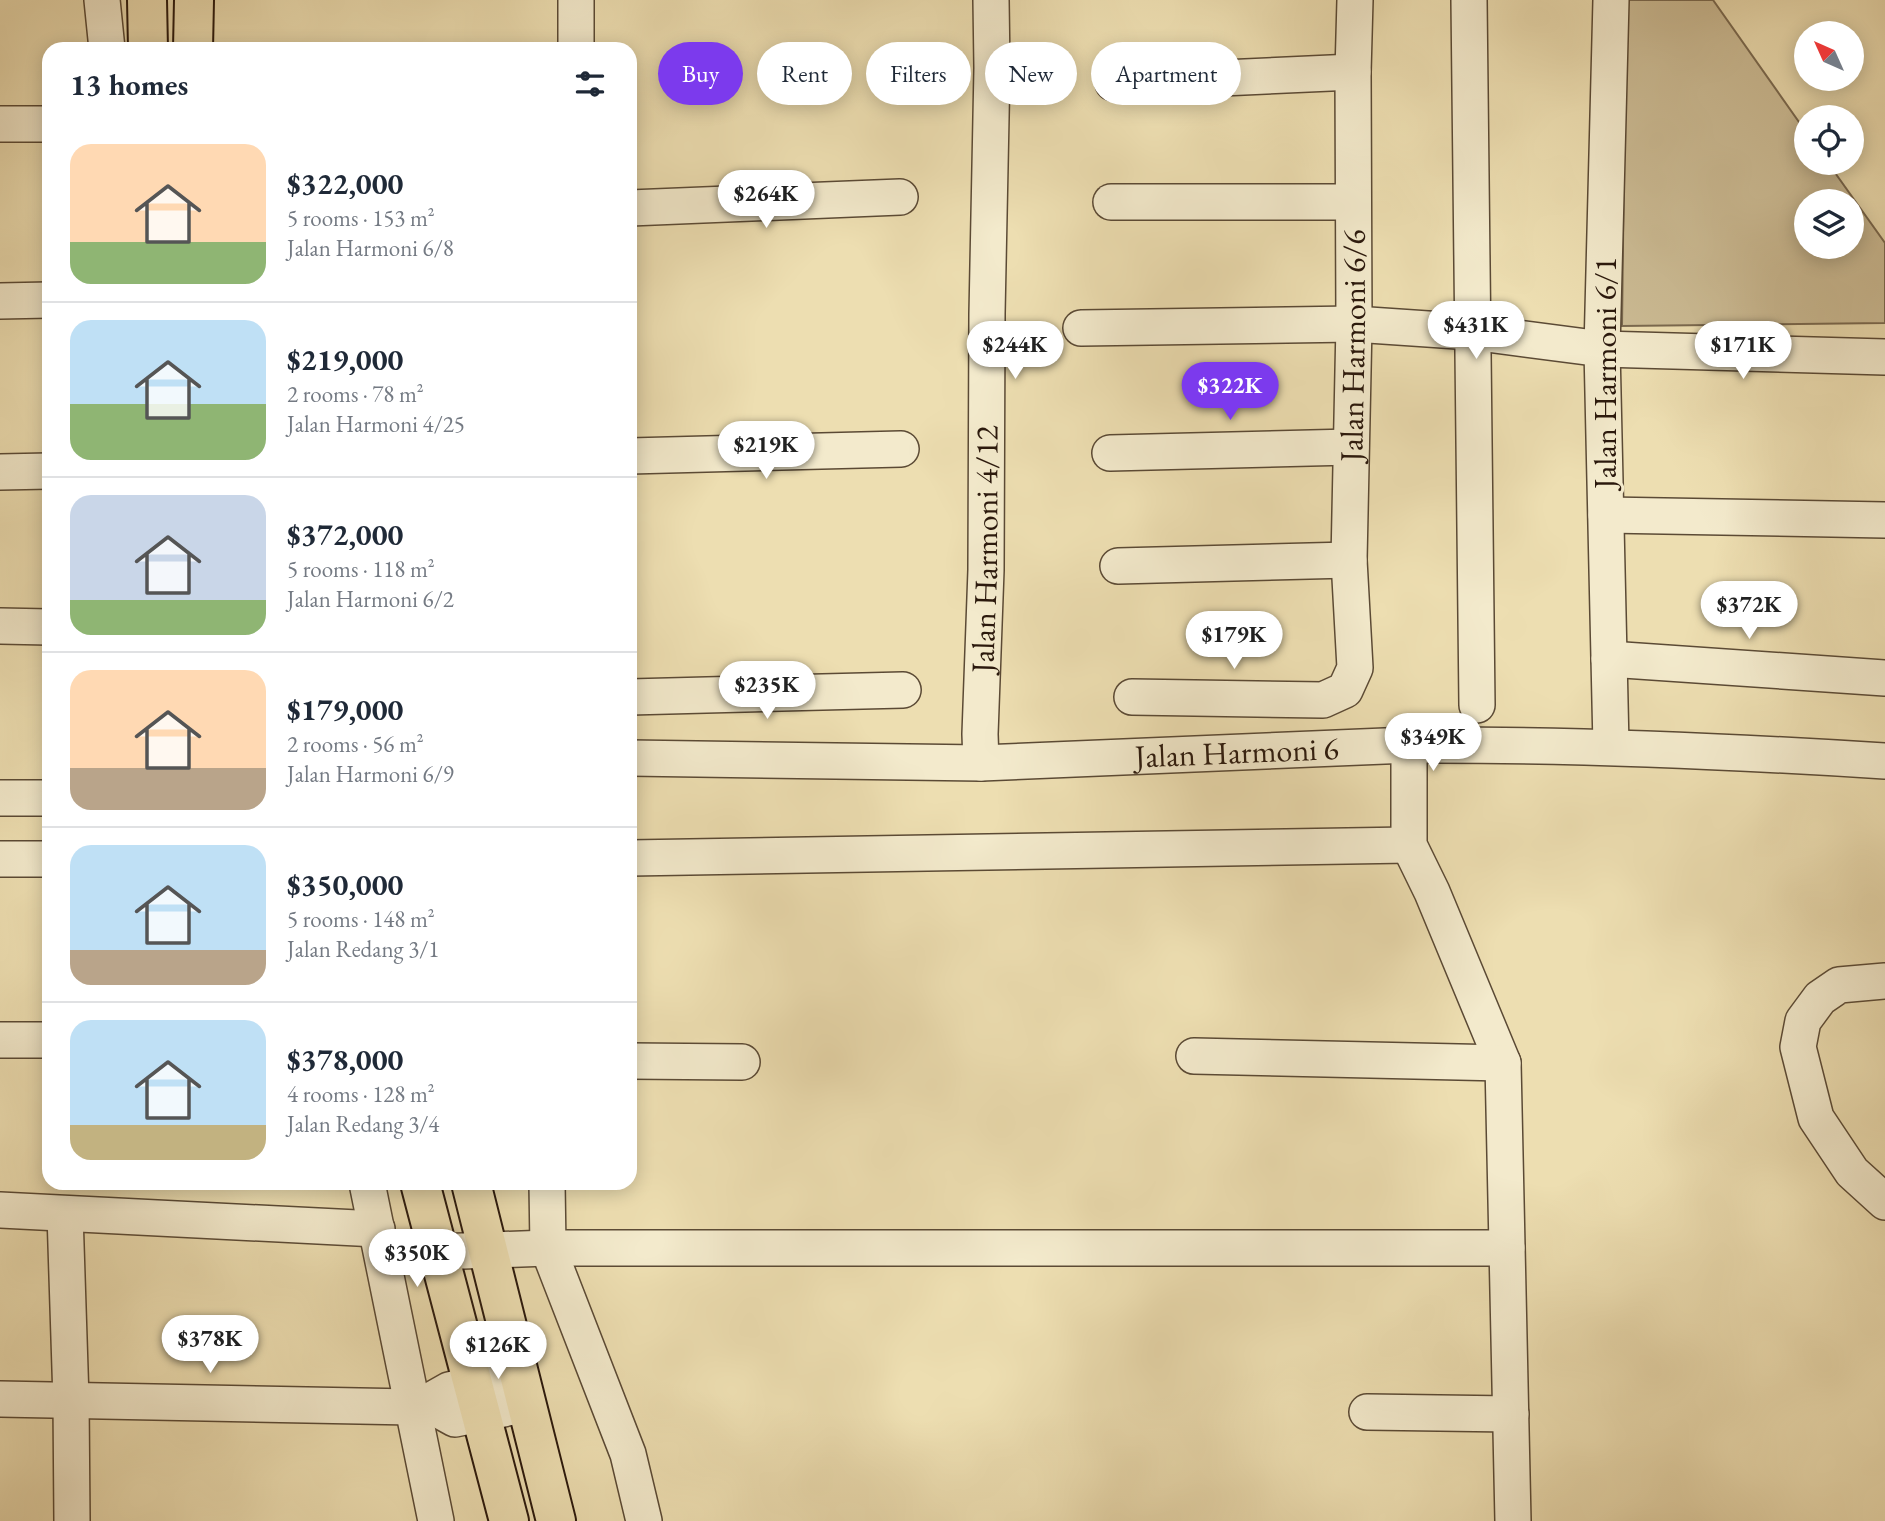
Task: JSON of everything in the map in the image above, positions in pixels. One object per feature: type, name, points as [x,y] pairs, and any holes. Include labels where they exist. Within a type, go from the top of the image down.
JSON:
[{"type":"main road","points":[[147,0],[148,42]]},
{"type":"main road","points":[[192,42],[194,0]]},
{"type":"main road","points":[[422,1190],[509,1521]]},
{"type":"main road","points":[[473,1190],[556,1521]]},
{"type":"street","points":[[102,0],[106,42]]},
{"type":"street","points":[[576,0],[576,42]]},
{"type":"street","name":"Jalan Harmoni 4/12","points":[[981,762],[986,570],[991,0]]},
{"type":"street","name":"Jalan Harmoni 6/6","points":[[1132,697],[1323,700],[1345,690],[1355,668],[1349,560],[1354,324],[1355,0]]},
{"type":"street","points":[[1469,0],[1477,705]]},
{"type":"street","name":"Jalan Harmoni 6/1","points":[[1611,0],[1602,349],[1611,746]]},
{"type":"street","points":[[1241,77],[1353,72]]},
{"type":"street","points":[[0,124],[42,124]]},
{"type":"street","points":[[637,208],[900,197]]},
{"type":"street","points":[[1111,202],[1353,202]]},
{"type":"street","points":[[0,301],[42,300]]},
{"type":"street","points":[[1081,328],[1354,324],[1472,332],[1602,349],[1885,357]]},
{"type":"street","points":[[1110,453],[1351,447]]},
{"type":"street","points":[[637,456],[901,449]]},
{"type":"street","points":[[0,472],[42,471]]},
{"type":"street","points":[[1606,515],[1885,520]]},
{"type":"street","points":[[1118,566],[1349,560]]},
{"type":"street","points":[[0,626],[42,627]]},
{"type":"street","points":[[1609,659],[1885,678]]},
{"type":"street","points":[[637,697],[903,690]]},
{"type":"street","points":[[1409,745],[1409,845],[1437,904],[1503,1063],[1513,1521]]},
{"type":"street","name":"Jalan Harmoni 6","points":[[637,758],[981,762],[1409,745],[1611,746],[1885,761]]},
{"type":"street","points":[[0,798],[42,798]]},
{"type":"street","points":[[637,858],[1409,845]]},
{"type":"street","points":[[0,859],[42,859]]},
{"type":"street","points":[[1885,981],[1839,985],[1820,998],[1803,1021],[1798,1046],[1816,1118],[1852,1172],[1885,1202]]},
{"type":"street","points":[[0,1040],[42,1040]]},
{"type":"street","points":[[1194,1056],[1503,1063]]},
{"type":"street","points":[[637,1061],[742,1062]]},
{"type":"street","points":[[368,1190],[419,1405],[436,1521]]},
{"type":"street","points":[[547,1190],[548,1248],[628,1454],[644,1521]]},
{"type":"street","points":[[0,1210],[377,1230]]},
{"type":"street","points":[[65,1214],[72,1521]]},
{"type":"street","points":[[436,1252],[548,1248],[1507,1248]]},
{"type":"street","points":[[0,1399],[419,1405],[449,1390],[477,1399],[523,1389]]},
{"type":"street","points":[[1367,1412],[1511,1414]]},
{"type":"shaded area","points":[[1626,0],[1713,0],[1794,115],[1794,175],[1837,175],[1847,189],[1794,189],[1794,259],[1864,259],[1864,214],[1885,243],[1885,323],[1622,326]]}]
